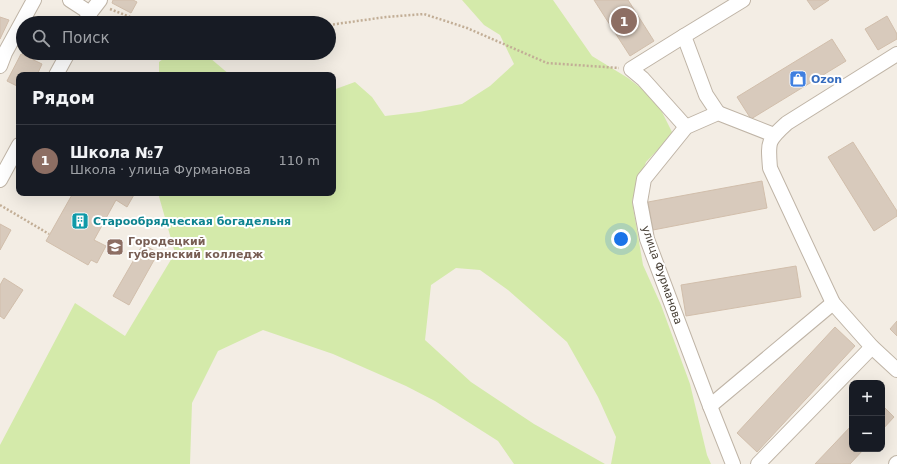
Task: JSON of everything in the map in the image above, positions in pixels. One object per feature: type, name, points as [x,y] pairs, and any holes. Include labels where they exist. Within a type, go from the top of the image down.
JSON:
[{"type":"street","points":[[25,16],[34,0]]},
{"type":"street","points":[[70,0],[93,10]]},
{"type":"street","points":[[686,127],[643,79],[631,68],[743,0]]},
{"type":"street","points":[[0,66],[16,33]]},
{"type":"street","points":[[684,36],[706,95],[718,113],[774,135]]},
{"type":"street","points":[[897,54],[787,123],[774,135],[769,146],[770,168],[833,303],[872,347],[897,370]]},
{"type":"street","points":[[58,72],[64,60]]},
{"type":"street","name":"улица Фурманова","points":[[718,113],[686,127],[644,179],[640,202],[647,239],[733,464]]},
{"type":"street","points":[[0,180],[16,150]]},
{"type":"street","points":[[710,406],[833,303]]},
{"type":"street","points":[[758,464],[872,347]]},
{"type":"path","points":[[93,10],[117,16]]},
{"type":"path","points":[[336,24],[386,17],[424,14],[467,28],[547,63],[631,68]]},
{"type":"path","points":[[0,205],[50,234]]},
{"type":"green space","points":[[462,0],[553,0],[592,56],[628,78],[656,100],[673,134],[646,162],[632,201],[643,265],[661,305],[690,384],[707,455],[711,464],[611,464],[616,437],[598,397],[567,342],[508,290],[480,270],[456,268],[431,285],[425,340],[471,382],[534,424],[605,464],[514,464],[498,441],[435,401],[406,386],[333,354],[263,330],[218,351],[192,403],[190,464],[0,464],[0,445],[75,303],[125,336],[175,253],[159,196],[336,196],[336,89],[355,82],[372,97],[385,116],[419,112],[462,104],[490,86],[514,64],[500,35],[484,25]]},
{"type":"green space","points":[[162,60],[212,60],[226,72],[159,72],[159,62]]},
{"type":"building","points":[[113,0],[133,0],[137,2],[131,13],[112,3]]},
{"type":"building","points":[[594,0],[628,0],[654,41],[630,56]]},
{"type":"building","points":[[807,0],[829,0],[814,10]]},
{"type":"building","points":[[887,16],[897,34],[897,39],[878,50],[865,29]]},
{"type":"building","points":[[0,17],[9,20],[0,39]]},
{"type":"building","points":[[832,39],[846,61],[751,119],[737,97]]},
{"type":"building","points":[[18,60],[34,60],[42,64],[38,72],[16,72],[16,86],[7,81]]},
{"type":"building","points":[[853,142],[897,211],[897,216],[874,231],[828,157]]},
{"type":"building","points":[[762,181],[767,208],[653,230],[648,202]]},
{"type":"building","name":"Старообрядческая богадельня","points":[[71,196],[133,196],[127,207],[116,200],[94,240],[106,246],[97,263],[91,260],[88,265],[46,241]]},
{"type":"building","points":[[0,224],[11,230],[0,250]]},
{"type":"building","points":[[143,244],[158,253],[129,305],[113,296]]},
{"type":"building","points":[[796,266],[801,297],[686,316],[681,285]]},
{"type":"building","points":[[4,278],[23,290],[4,319],[0,316],[0,285]]},
{"type":"building","points":[[897,321],[897,336],[890,329]]},
{"type":"building","points":[[835,327],[855,346],[757,452],[737,433]]},
{"type":"building","points":[[885,408],[894,417],[885,427]]},
{"type":"building","points":[[849,428],[849,452],[861,452],[850,464],[815,464]]},
{"type":"place","name":"Школа №7","points":[[624,21]]},
{"type":"place","name":"Ozon","points":[[798,79]]},
{"type":"place","name":"Старообрядческая богадельня","points":[[80,221]]},
{"type":"place","name":"Городецкий губернский колледж","points":[[115,247]]}]
